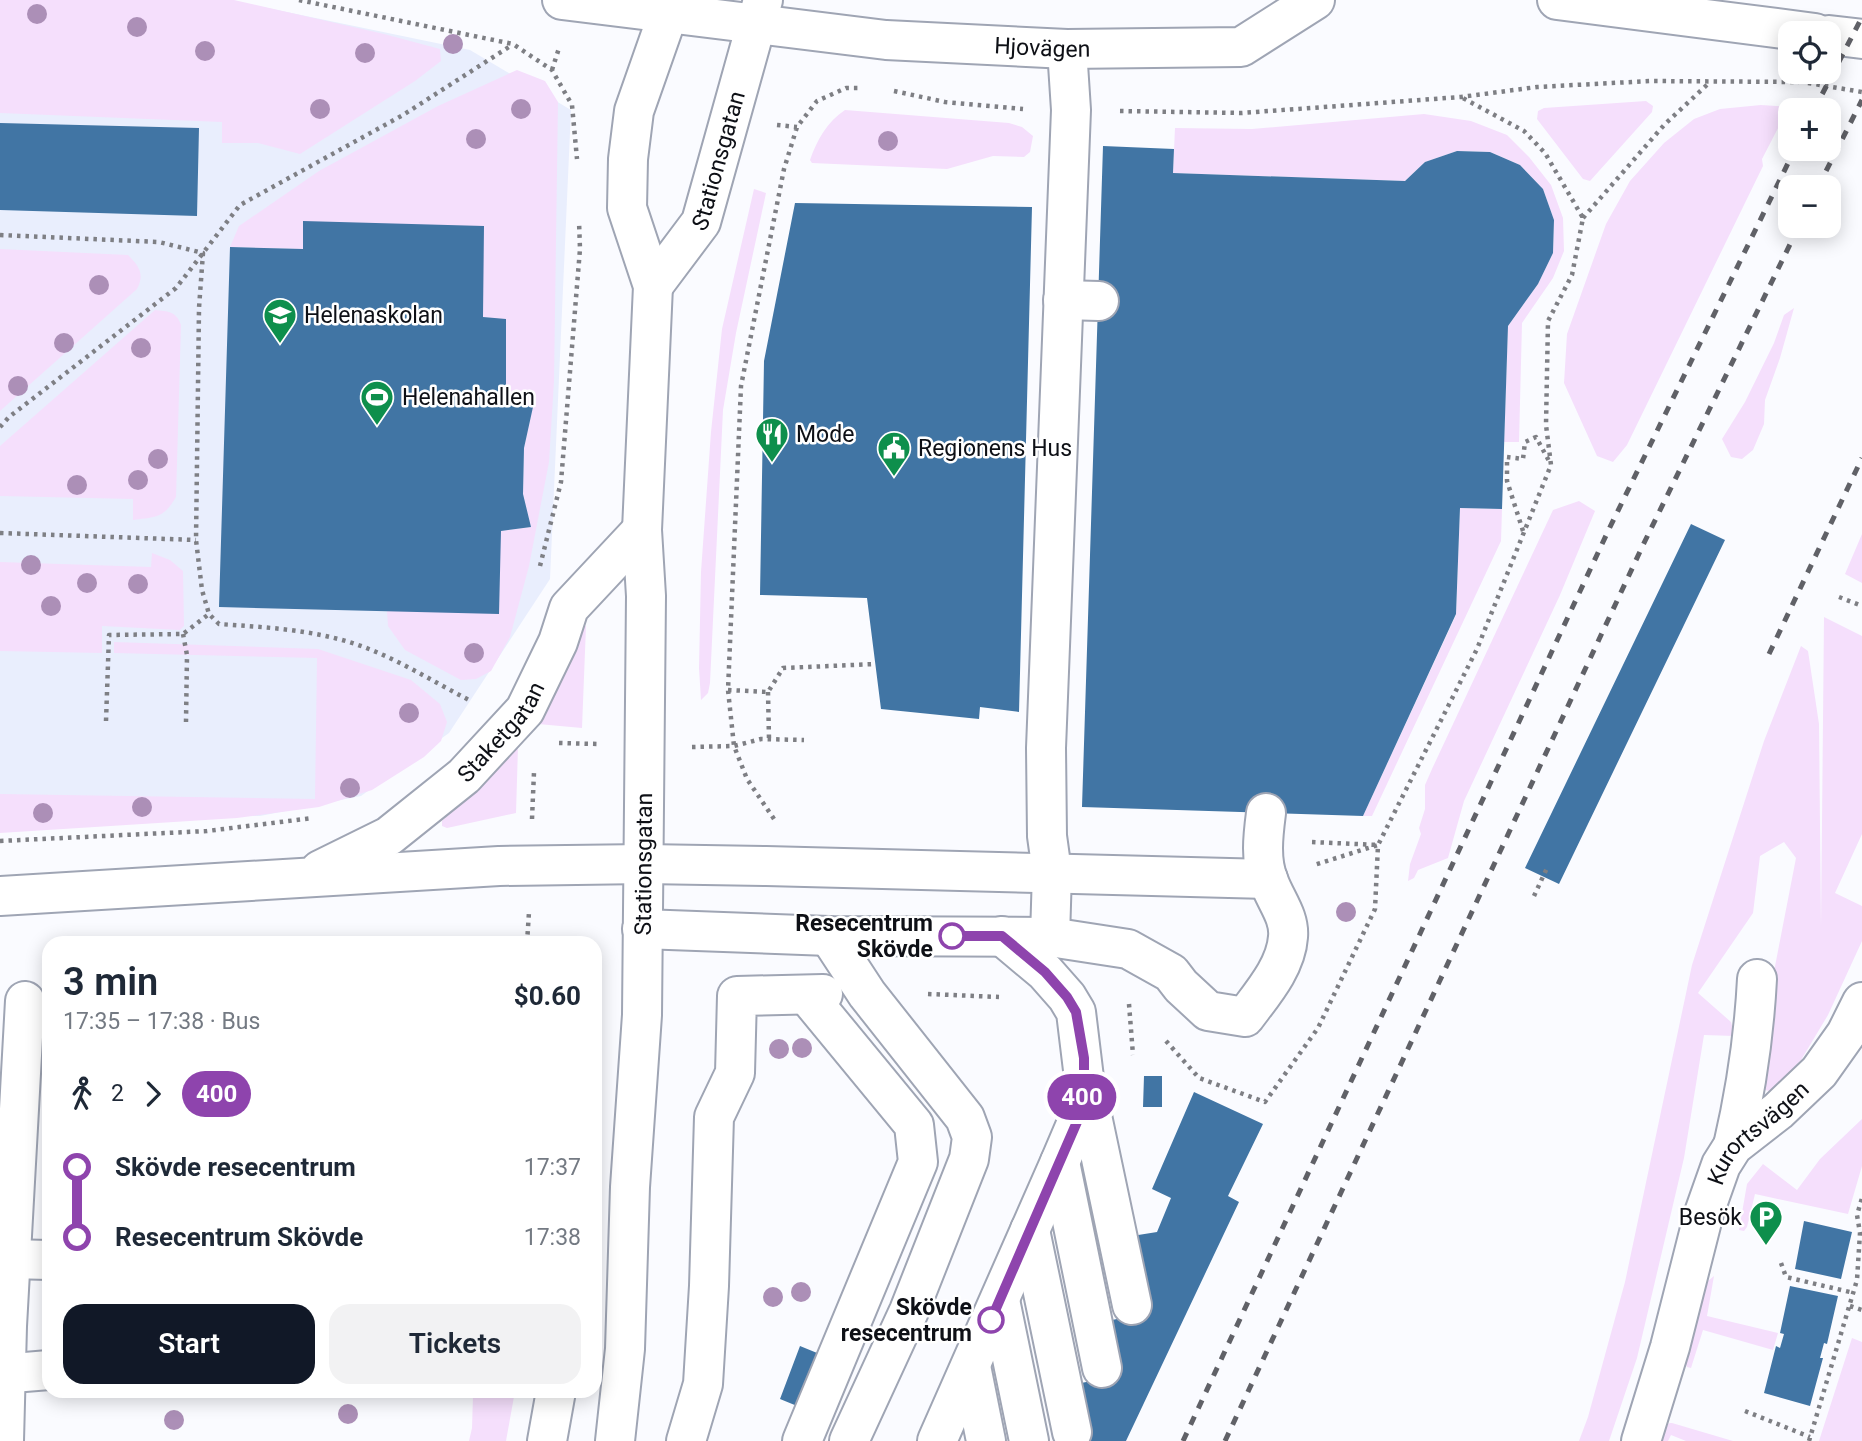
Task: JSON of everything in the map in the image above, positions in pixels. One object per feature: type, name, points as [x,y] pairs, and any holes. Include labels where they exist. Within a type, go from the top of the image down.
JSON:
[{"type":"street","name":"Hjovägen","points":[[562,0],[679,4],[760,12],[886,40],[1067,49],[1241,47],[1315,0]]},
{"type":"street","points":[[1557,0],[1778,28]]},
{"type":"street","name":"Stationsgatan","points":[[615,1441],[625,1349],[630,1187],[642,1015],[646,596],[642,530],[653,286],[627,208],[628,159],[634,111],[679,4]]},
{"type":"street","name":"Stationsgatan","points":[[653,286],[701,222],[760,12]]},
{"type":"street","points":[[1841,36],[1862,39]]},
{"type":"street","points":[[1050,937],[1052,872],[1047,836],[1046,748],[1081,300],[1067,49]]},
{"type":"street","name":"Staketgatan","points":[[304,878],[389,836],[464,776],[525,710],[558,642],[569,608],[642,530]]},
{"type":"street","points":[[642,929],[829,936],[1050,937],[1128,949],[1171,973],[1208,1012],[1245,1017],[1276,971],[1289,936],[1287,919],[1268,879],[1262,840],[1266,813]]},
{"type":"street","name":"Staketgatan","points":[[0,896],[499,866],[645,864],[1268,879]]},
{"type":"street","points":[[829,936],[867,995],[965,1118],[972,1137],[969,1160],[909,1311],[849,1441]]},
{"type":"street","points":[[1002,936],[1045,972],[1076,1012],[1084,1078],[1132,1305]]},
{"type":"street","points":[[1733,1146],[1754,1036],[1757,979]]},
{"type":"street","points":[[686,1441],[703,1384],[709,1286],[713,1117],[735,1073],[737,996],[815,995],[914,1125],[918,1162],[802,1441]]},
{"type":"street","points":[[4,1441],[2,1374],[25,1001]]},
{"type":"street","name":"Kurortsvägen","points":[[1640,1441],[1657,1393],[1704,1213],[1721,1165],[1733,1146],[1778,1111],[1819,1072],[1846,1034],[1862,1002]]},
{"type":"street","points":[[941,1438],[1080,1115],[1084,1078]]},
{"type":"street","points":[[1060,1162],[1102,1368]]},
{"type":"street","points":[[1030,1230],[1072,1432]]},
{"type":"street","points":[[10,1259],[42,1260]]},
{"type":"street","points":[[1000,1300],[1029,1441]]},
{"type":"street","points":[[971,1366],[986,1441]]},
{"type":"street","points":[[2,1374],[42,1371]]},
{"type":"street","points":[[547,1441],[555,1398]]},
{"type":"path","points":[[299,0],[513,44],[552,70],[572,105],[577,165]]},
{"type":"path","points":[[0,427],[9,417],[176,288],[240,205],[403,115],[513,44]]},
{"type":"path","points":[[1114,110],[1242,113],[1461,97],[1537,87],[1650,81],[1800,82],[1862,92]]},
{"type":"path","points":[[1268,879],[1378,845],[1477,649],[1551,465],[1546,425],[1548,321],[1572,275],[1583,218],[1665,124],[1710,82]]},
{"type":"path","points":[[777,823],[747,779],[734,747],[727,690],[741,386],[784,169],[797,127],[817,101],[846,88],[870,88]]},
{"type":"path","points":[[882,88],[945,103],[1028,110]]},
{"type":"path","points":[[1461,97],[1524,131],[1545,153],[1583,218]]},
{"type":"path","points":[[572,105],[583,106]]},
{"type":"path","points":[[772,125],[797,127]]},
{"type":"path","points":[[538,574],[561,482],[580,249],[578,207]]},
{"type":"path","points":[[0,235],[159,242],[203,253]]},
{"type":"path","points":[[203,253],[199,308],[196,540],[202,590],[209,614],[219,624],[287,628],[344,640],[403,664],[473,703]]},
{"type":"path","points":[[1523,533],[1507,481],[1506,457],[1523,459],[1525,442],[1535,437],[1551,465]]},
{"type":"path","points":[[0,533],[196,540]]},
{"type":"path","points":[[1839,597],[1862,606]]},
{"type":"path","points":[[106,721],[109,635],[183,634],[209,614]]},
{"type":"path","points":[[183,634],[187,655],[186,722]]},
{"type":"path","points":[[769,739],[768,692],[783,668],[875,664]]},
{"type":"path","points":[[727,690],[768,692]]},
{"type":"path","points":[[706,747],[734,747],[769,739],[804,740]]},
{"type":"path","points":[[0,841],[207,831],[314,818]]},
{"type":"path","points":[[1336,843],[1378,845]]},
{"type":"path","points":[[1534,896],[1547,868]]},
{"type":"path","points":[[527,936],[528,923]]},
{"type":"path","points":[[922,994],[1010,997]]},
{"type":"path","points":[[1745,1411],[1810,1439],[1857,1280],[1857,1215],[1862,1198]]},
{"type":"path","points":[[1781,1263],[1786,1277],[1854,1293]]},
{"type":"path","points":[[1850,1306],[1862,1310]]},
{"type":"shaded area","name":"Helenaskolan","points":[[0,0],[229,0],[470,50],[571,110],[550,579],[449,733],[361,796],[260,816],[0,814]]},
{"type":"shaded area","points":[[0,0],[234,0],[440,49],[441,61],[415,81],[300,154],[258,143],[222,143],[222,122],[0,113]]},
{"type":"shaded area","points":[[517,70],[545,81],[558,102],[554,381],[549,462],[529,566],[510,637],[491,671],[476,679],[461,680],[405,650],[388,626],[387,611],[501,531],[531,527],[523,494],[524,448],[533,407],[506,403],[506,320],[483,317],[303,249],[230,247],[239,226],[319,171],[438,106]]},
{"type":"shaded area","points":[[1646,101],[1653,106],[1652,112],[1590,181],[1583,179],[1537,119],[1538,111],[1544,108]]},
{"type":"shaded area","points":[[1778,106],[1778,128],[1762,159],[1763,166],[1627,445],[1613,462],[1597,456],[1564,383],[1567,334],[1606,224],[1630,181],[1664,143],[1694,119],[1720,109]]},
{"type":"shaded area","points":[[845,110],[1009,123],[1022,127],[1033,136],[1030,152],[1024,157],[993,156],[947,169],[812,163],[810,160],[823,132]]},
{"type":"shaded area","points":[[1424,114],[1471,121],[1507,135],[1551,185],[1563,218],[1564,251],[1553,278],[1522,323],[1519,442],[1504,442],[1508,326],[1538,284],[1553,253],[1554,220],[1543,189],[1520,165],[1490,152],[1457,151],[1425,162],[1405,181],[1173,173],[1175,128],[1252,129]]},
{"type":"shaded area","points":[[754,189],[766,193],[736,333],[723,410],[710,683],[708,693],[701,700],[701,572],[711,432],[722,329]]},
{"type":"shaded area","points":[[0,249],[128,255],[141,275],[137,289],[0,411]]},
{"type":"shaded area","points":[[1794,308],[1765,400],[1764,424],[1753,450],[1742,459],[1731,457],[1722,439],[1745,402],[1774,343],[1784,315]]},
{"type":"shaded area","points":[[155,310],[171,313],[181,325],[176,497],[167,509],[154,517],[133,520],[133,499],[0,496],[0,446]]},
{"type":"shaded area","points":[[1579,501],[1595,511],[1560,595],[1464,801],[1448,858],[1418,870],[1414,878],[1408,881],[1410,864],[1421,834],[1419,828],[1425,809],[1425,785],[1432,769],[1553,510]]},
{"type":"shaded area","points":[[1460,508],[1502,509],[1501,541],[1372,816],[1363,816],[1456,615]]},
{"type":"shaded area","points":[[1862,534],[1862,583],[1845,574]]},
{"type":"shaded area","points":[[152,553],[170,560],[183,571],[184,626],[180,630],[102,626],[102,653],[0,651],[0,562],[151,567]]},
{"type":"shaded area","points":[[1824,617],[1862,636],[1862,834],[1835,893],[1862,906],[1862,941],[1828,1015],[1801,1060],[1774,1088],[1769,1091],[1761,1089],[1764,1023],[1796,858],[1784,842],[1760,856],[1753,913],[1698,993],[1731,1022],[1735,1036],[1704,1035],[1684,1158],[1637,1358],[1609,1441],[1579,1441],[1625,1282],[1692,965],[1764,741],[1801,646],[1808,651],[1819,724],[1821,927]]},
{"type":"shaded area","points":[[582,626],[586,626],[582,728],[538,724]]},
{"type":"shaded area","points":[[114,642],[318,649],[411,680],[440,704],[447,722],[441,741],[424,757],[372,790],[319,807],[237,818],[0,833],[0,794],[315,799],[317,658],[114,653]]},
{"type":"shaded area","points":[[518,747],[516,813],[447,828],[442,826],[442,821],[485,783]]},
{"type":"shaded area","points":[[1862,1119],[1862,1166],[1848,1214],[1755,1194],[1747,1227],[1744,1231],[1739,1230],[1747,1184],[1763,1164],[1797,1190],[1820,1159]]},
{"type":"shaded area","points":[[1714,1276],[1707,1316],[1778,1333],[1773,1350],[1703,1330],[1691,1368],[1687,1367],[1685,1362],[1705,1290],[1708,1281]]},
{"type":"shaded area","points":[[1852,1338],[1862,1342],[1862,1441],[1819,1441]]},
{"type":"shaded area","points":[[473,1398],[514,1398],[506,1441],[469,1441]]},
{"type":"shaded area","points":[[1668,1424],[1733,1441],[1686,1441],[1671,1435],[1668,1441],[1662,1441]]},
{"type":"building","points":[[0,123],[199,128],[197,216],[0,210]]},
{"type":"building","points":[[1103,146],[1174,149],[1173,173],[1405,181],[1425,162],[1457,151],[1490,152],[1520,165],[1543,189],[1554,220],[1553,253],[1538,284],[1508,326],[1502,509],[1460,508],[1456,614],[1363,816],[1082,807]]},
{"type":"building","points":[[795,203],[1032,207],[1019,712],[980,707],[979,719],[881,709],[867,598],[760,595],[764,361]]},
{"type":"building","name":"Helenahallen","points":[[303,221],[484,226],[483,317],[506,319],[506,403],[533,407],[524,448],[523,494],[531,527],[501,531],[499,614],[219,607],[230,247],[303,249]]},
{"type":"building","points":[[1691,524],[1725,540],[1559,884],[1525,868]]},
{"type":"building","points":[[1144,1076],[1162,1076],[1162,1107],[1143,1107]]},
{"type":"building","points":[[1194,1092],[1263,1124],[1228,1196],[1239,1202],[1126,1441],[1087,1441],[1076,1384],[1117,1376],[1107,1321],[1147,1313],[1132,1236],[1157,1232],[1171,1198],[1152,1189]]},
{"type":"building","points":[[1804,1221],[1852,1232],[1841,1279],[1795,1269]]},
{"type":"building","points":[[1790,1286],[1838,1296],[1827,1344],[1824,1343],[1820,1358],[1823,1358],[1810,1406],[1764,1393],[1776,1346],[1780,1348],[1784,1334],[1780,1333]]},
{"type":"building","points":[[800,1346],[822,1355],[802,1408],[780,1399]]},
{"type":"railway","points":[[1820,98],[1862,17]]},
{"type":"railway","points":[[1824,175],[1862,100]]},
{"type":"railway","points":[[1183,1441],[1610,527],[1789,161]]},
{"type":"railway","points":[[1225,1441],[1644,543],[1793,238]]},
{"type":"railway","points":[[1769,654],[1862,458]]},
{"type":"bus line","name":"400","points":[[952,936],[1002,936],[1045,972],[1076,1012],[1084,1058],[1080,1115],[991,1320]]},
{"type":"place","name":"Helenaskolan","points":[[280,345]]},
{"type":"place","name":"Helenahallen","points":[[377,427]]},
{"type":"place","name":"Mode","points":[[772,464]]},
{"type":"place","name":"Regionens Hus","points":[[894,478]]},
{"type":"place","name":"Resecentrum Skövde","points":[[952,936]]},
{"type":"place","name":"Besök","points":[[1766,1247]]},
{"type":"place","name":"Skövde resecentrum","points":[[991,1320]]}]
